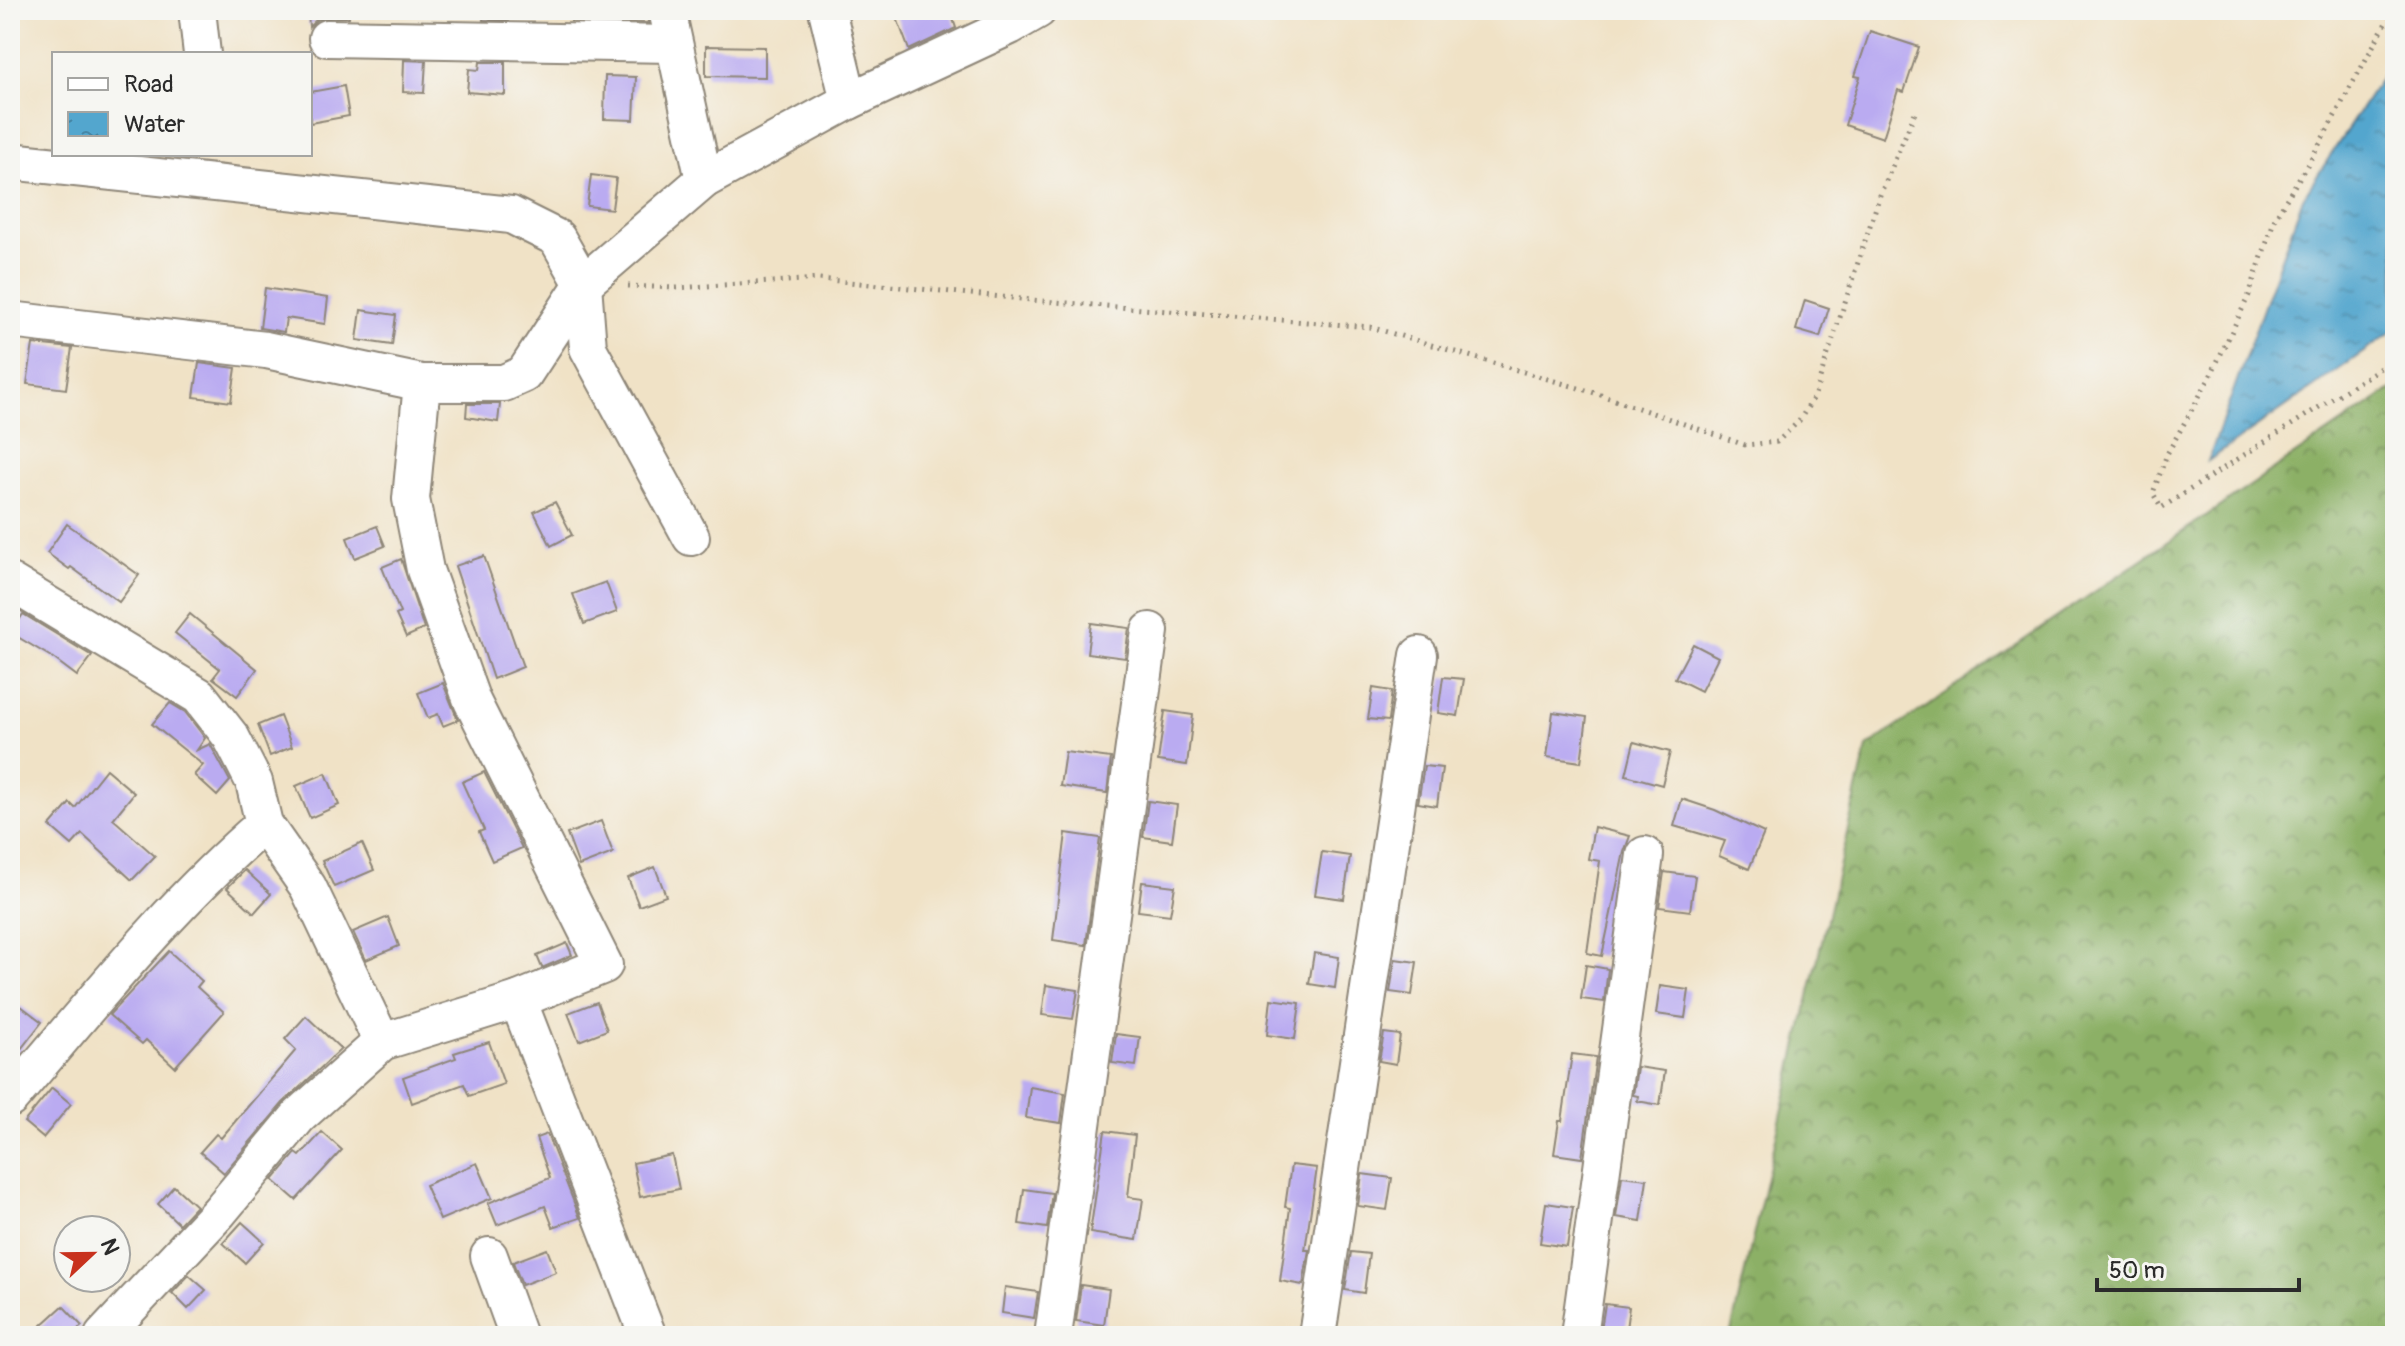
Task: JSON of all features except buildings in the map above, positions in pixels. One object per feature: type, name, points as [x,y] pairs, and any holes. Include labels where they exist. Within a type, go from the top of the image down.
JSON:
[{"type":"street","points":[[197,10],[202,52]]},
{"type":"street","points":[[827,10],[849,101]]},
{"type":"street","points":[[10,320],[266,350],[422,383],[504,383],[524,374],[583,284],[704,180],[849,101],[1038,10]]},
{"type":"street","points":[[327,38],[670,27],[704,180]]},
{"type":"street","points":[[10,161],[217,168],[511,215],[557,238],[583,284],[588,348],[691,537]]},
{"type":"street","points":[[103,1336],[219,1212],[299,1116],[382,1042],[518,1000],[604,965],[472,701],[425,570],[411,499],[422,383]]},
{"type":"street","points":[[10,582],[199,696],[231,737],[254,782],[264,824],[308,887],[382,1042]]},
{"type":"street","points":[[1053,1336],[1150,631]]},
{"type":"street","points":[[1317,1336],[1419,655]]},
{"type":"street","points":[[10,1099],[161,923],[224,858],[264,824]]},
{"type":"street","points":[[1579,1336],[1645,855]]},
{"type":"street","points":[[518,1000],[648,1336]]},
{"type":"street","points":[[489,1256],[518,1336]]},
{"type":"path","points":[[2393,10],[2275,218],[2249,295],[2209,379],[2167,454],[2153,493],[2161,508],[2382,367],[2395,363]]},
{"type":"path","points":[[583,284],[676,288],[819,279],[1042,301],[1370,327],[1589,391],[1745,445],[1777,442],[1799,421],[1814,397],[1880,195],[1917,108]]},
{"type":"green space","points":[[2395,387],[2395,1336],[1730,1336],[1867,747]]},
{"type":"water","points":[[2395,56],[2395,330],[2208,461],[2303,198]]}]
